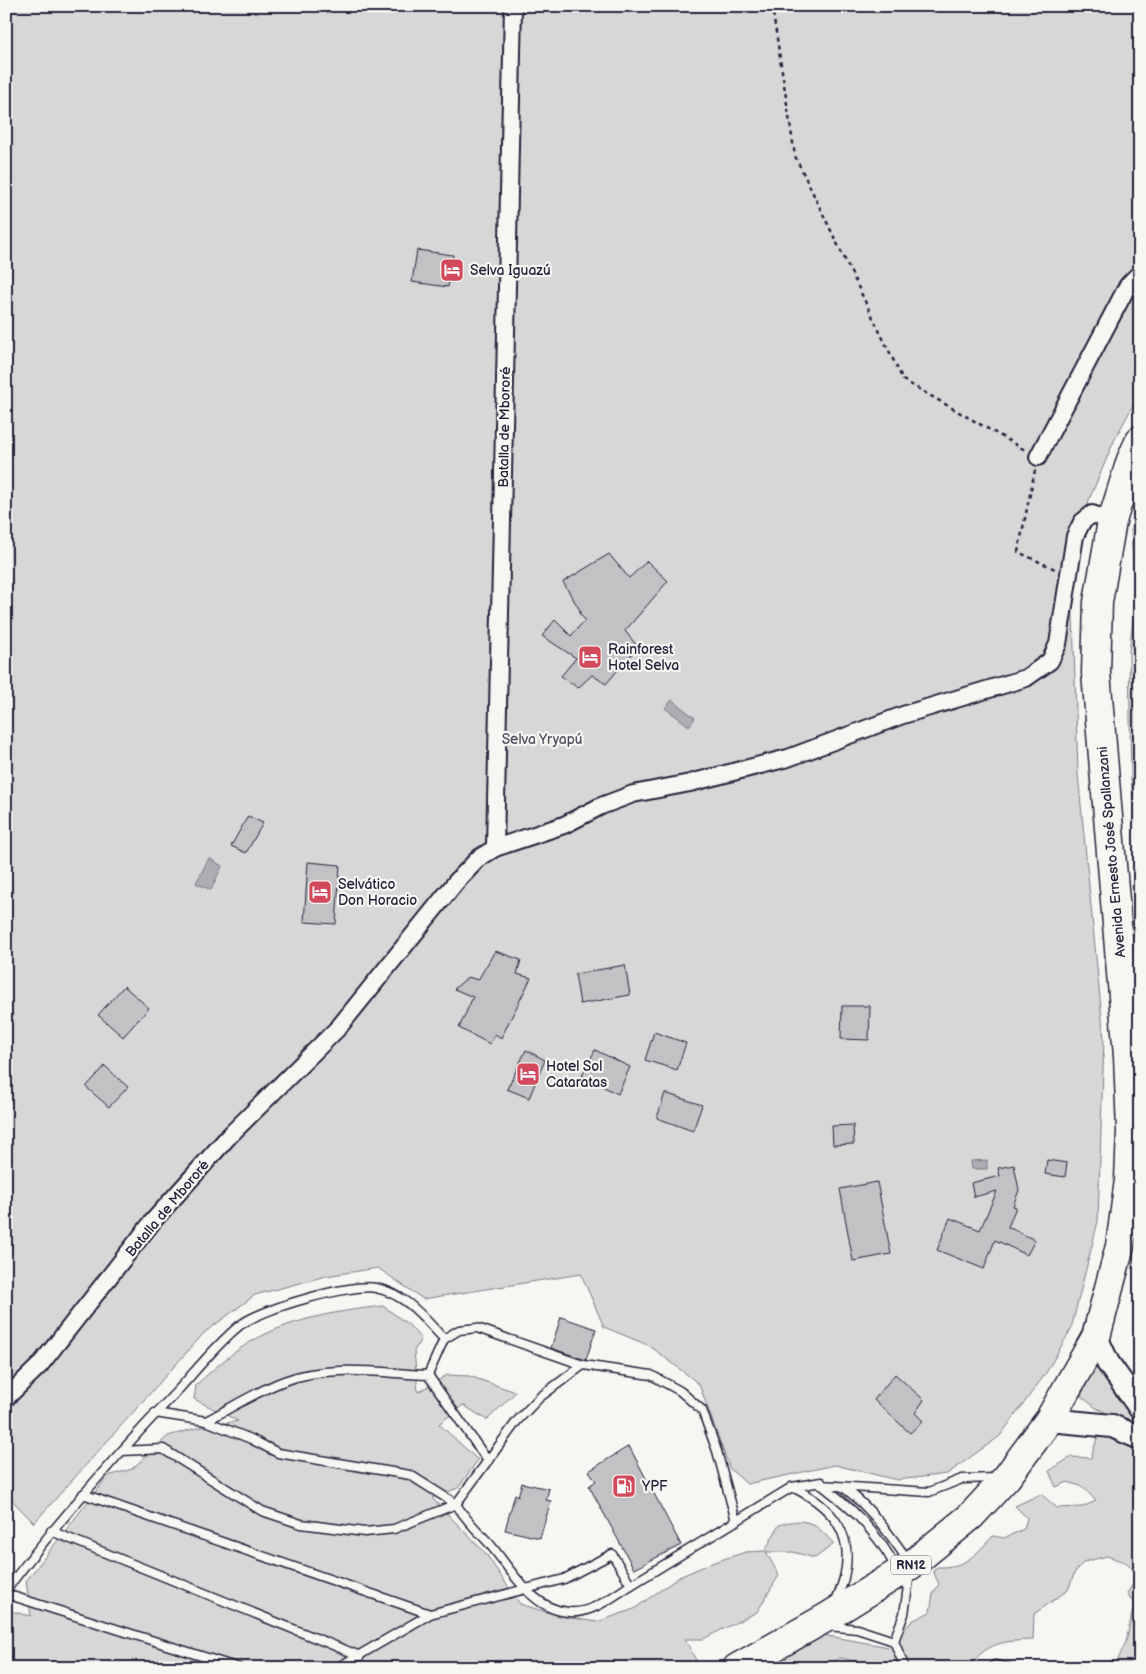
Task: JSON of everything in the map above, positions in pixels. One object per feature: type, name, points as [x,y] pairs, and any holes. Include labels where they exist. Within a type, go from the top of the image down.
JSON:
[{"type":"highway","name":"Avenida Ernesto José Spallanzani","points":[[742,1667],[905,1569],[971,1516],[1007,1477],[1049,1420],[1096,1337],[1120,1246],[1129,1180],[1131,1131],[1128,1056],[1096,673],[1098,602],[1112,521],[1131,460],[1140,440]]},
{"type":"main road","points":[[1096,1337],[1108,1363],[1140,1408]]},
{"type":"main road","points":[[1049,1420],[1112,1426],[1140,1438]]},
{"type":"street","name":"Batalla de Mbororé","points":[[494,848],[514,6]]},
{"type":"street","points":[[1038,457],[1128,285],[1140,273]]},
{"type":"street","name":"Batalla de Mbororé","points":[[6,1398],[40,1365],[153,1221],[228,1136],[339,1027],[456,882],[479,858],[494,848],[564,825],[601,806],[633,794],[690,783],[788,758],[903,715],[1026,678],[1050,660],[1058,644],[1075,536],[1082,522],[1092,514],[1112,521]]},
{"type":"lane","points":[[6,1590],[51,1531],[83,1494],[155,1414],[240,1325],[267,1312],[338,1291],[357,1287],[376,1288],[402,1296],[444,1338]]},
{"type":"lane","points":[[428,1374],[444,1338],[459,1330],[477,1328],[583,1365],[651,1375],[680,1391],[702,1410],[717,1451],[736,1521]]},
{"type":"lane","points":[[122,1451],[163,1449],[262,1511],[301,1524],[365,1532],[394,1529],[456,1504],[517,1421],[540,1397],[583,1365]]},
{"type":"lane","points":[[206,1421],[283,1381],[307,1374],[346,1372],[428,1374]]},
{"type":"lane","points":[[428,1374],[488,1461]]},
{"type":"lane","points":[[155,1414],[206,1421],[251,1439],[278,1453],[410,1475],[456,1504],[467,1521],[487,1541],[526,1590],[544,1604],[569,1612],[589,1610],[792,1487],[821,1483],[843,1487],[929,1492],[962,1479],[1007,1477]]},
{"type":"lane","points":[[821,1483],[836,1496],[905,1569]]},
{"type":"lane","points":[[792,1487],[802,1492],[834,1518],[845,1536],[847,1563],[844,1584],[821,1621],[857,1629],[894,1641]]},
{"type":"lane","points":[[843,1487],[856,1497],[892,1537],[905,1569],[904,1614],[894,1641],[905,1668]]},
{"type":"lane","points":[[83,1494],[430,1614]]},
{"type":"lane","points":[[51,1531],[360,1656]]},
{"type":"lane","points":[[337,1668],[430,1614],[564,1579],[612,1554],[631,1585]]},
{"type":"lane","points":[[6,1594],[239,1668]]},
{"type":"lane","points":[[991,1668],[995,1666],[1009,1668]]},
{"type":"path","points":[[772,6],[795,156],[902,380],[1038,457],[1018,552],[1070,575]]},
{"type":"green space","name":"Selva Yryapú","points":[[6,6],[1140,6],[1140,392],[1114,441],[1089,500],[1072,584],[1078,774],[1104,1039],[1098,1221],[1071,1329],[1046,1373],[1000,1436],[947,1474],[897,1480],[835,1465],[747,1484],[730,1469],[699,1384],[650,1346],[604,1327],[581,1274],[423,1299],[378,1268],[326,1276],[255,1295],[204,1333],[34,1523],[6,1494]]},
{"type":"green space","points":[[1140,506],[1140,853],[1131,780],[1129,652],[1135,603],[1131,530]]},
{"type":"green space","points":[[383,1306],[409,1325],[421,1339],[414,1351],[418,1392],[447,1375],[469,1376],[516,1392],[487,1420],[463,1405],[439,1424],[478,1460],[458,1488],[432,1498],[486,1554],[520,1604],[559,1616],[597,1622],[634,1609],[679,1577],[714,1562],[746,1552],[765,1551],[779,1525],[797,1521],[810,1523],[816,1526],[834,1544],[815,1558],[793,1552],[766,1552],[779,1575],[757,1612],[703,1639],[685,1639],[700,1668],[6,1668],[6,1610],[31,1616],[26,1581],[108,1476],[132,1469],[168,1436],[197,1428],[238,1421],[194,1399],[196,1385],[248,1343],[284,1326],[323,1315]]},
{"type":"green space","points":[[1095,1366],[1140,1415],[1140,1668],[1114,1668],[1126,1642],[1134,1604],[1127,1593],[1137,1578],[1127,1563],[1107,1556],[1084,1562],[1075,1572],[1068,1590],[1034,1614],[1033,1640],[1004,1642],[989,1648],[975,1659],[968,1668],[875,1668],[875,1665],[840,1658],[824,1668],[773,1668],[773,1659],[823,1635],[889,1647],[912,1621],[930,1612],[933,1594],[939,1584],[933,1571],[937,1567],[947,1567],[963,1563],[993,1536],[1004,1538],[1024,1529],[1027,1518],[1015,1506],[1041,1494],[1057,1508],[1082,1507],[1096,1501],[1083,1487],[1068,1482],[1056,1487],[1049,1471],[1071,1457],[1091,1458],[1097,1438],[1125,1422],[1096,1408],[1081,1396]]},
{"type":"shaded area","points":[[672,700],[695,718],[689,726],[665,708]]},
{"type":"shaded area","points":[[209,858],[222,866],[211,890],[196,883]]},
{"type":"shaded area","points":[[987,1160],[987,1169],[972,1169],[971,1161]]},
{"type":"building","points":[[417,250],[453,255],[448,287],[412,282]]},
{"type":"building","points":[[609,554],[629,578],[647,561],[668,581],[625,631],[638,647],[606,684],[592,675],[578,688],[561,676],[576,658],[542,636],[555,620],[571,636],[585,620],[579,613],[581,612],[563,582]]},
{"type":"building","points":[[248,816],[263,823],[246,853],[231,846]]},
{"type":"building","points":[[308,862],[340,865],[336,924],[304,922]]},
{"type":"building","points":[[495,951],[521,960],[517,974],[531,978],[501,1038],[495,1034],[490,1044],[459,1028],[473,997],[454,989],[468,977],[478,980]]},
{"type":"building","points":[[625,965],[630,995],[580,1004],[575,974]]},
{"type":"building","points":[[124,986],[149,1008],[123,1037],[98,1015]]},
{"type":"building","points":[[842,1006],[870,1006],[869,1040],[841,1039]]},
{"type":"building","points":[[654,1032],[686,1043],[677,1070],[645,1060]]},
{"type":"building","points":[[526,1050],[545,1060],[529,1098],[507,1089]]},
{"type":"building","points":[[595,1050],[630,1067],[618,1094],[582,1076]]},
{"type":"building","points":[[105,1066],[128,1087],[109,1107],[86,1087]]},
{"type":"building","points":[[665,1093],[702,1105],[693,1131],[657,1118]]},
{"type":"building","points":[[853,1125],[854,1144],[833,1145],[832,1126]]},
{"type":"building","points":[[1047,1160],[1067,1163],[1065,1177],[1045,1174]]},
{"type":"building","points":[[1014,1165],[1019,1190],[1013,1206],[1016,1207],[1008,1227],[1035,1240],[1027,1255],[995,1240],[984,1269],[937,1250],[950,1218],[980,1230],[997,1191],[974,1197],[971,1183],[1000,1176],[998,1168]]},
{"type":"building","points":[[877,1182],[891,1254],[853,1261],[840,1189]]},
{"type":"building","points":[[561,1317],[596,1329],[586,1360],[551,1348]]},
{"type":"building","points":[[895,1374],[924,1400],[915,1413],[923,1421],[910,1433],[874,1400]]},
{"type":"building","points":[[629,1446],[681,1545],[634,1569],[589,1486],[596,1481],[589,1471]]},
{"type":"building","points":[[522,1483],[549,1489],[546,1500],[551,1501],[540,1538],[505,1530],[515,1494],[518,1496]]},
{"type":"place","name":"Selva Iguazú","points":[[452,270]]},
{"type":"place","name":"Rainforest Hotel Selva","points":[[590,657]]},
{"type":"place","name":"Selvático Don Horacio","points":[[320,892]]},
{"type":"place","name":"Hotel Sol Cataratas","points":[[528,1074]]},
{"type":"place","name":"YPF","points":[[624,1486]]}]
